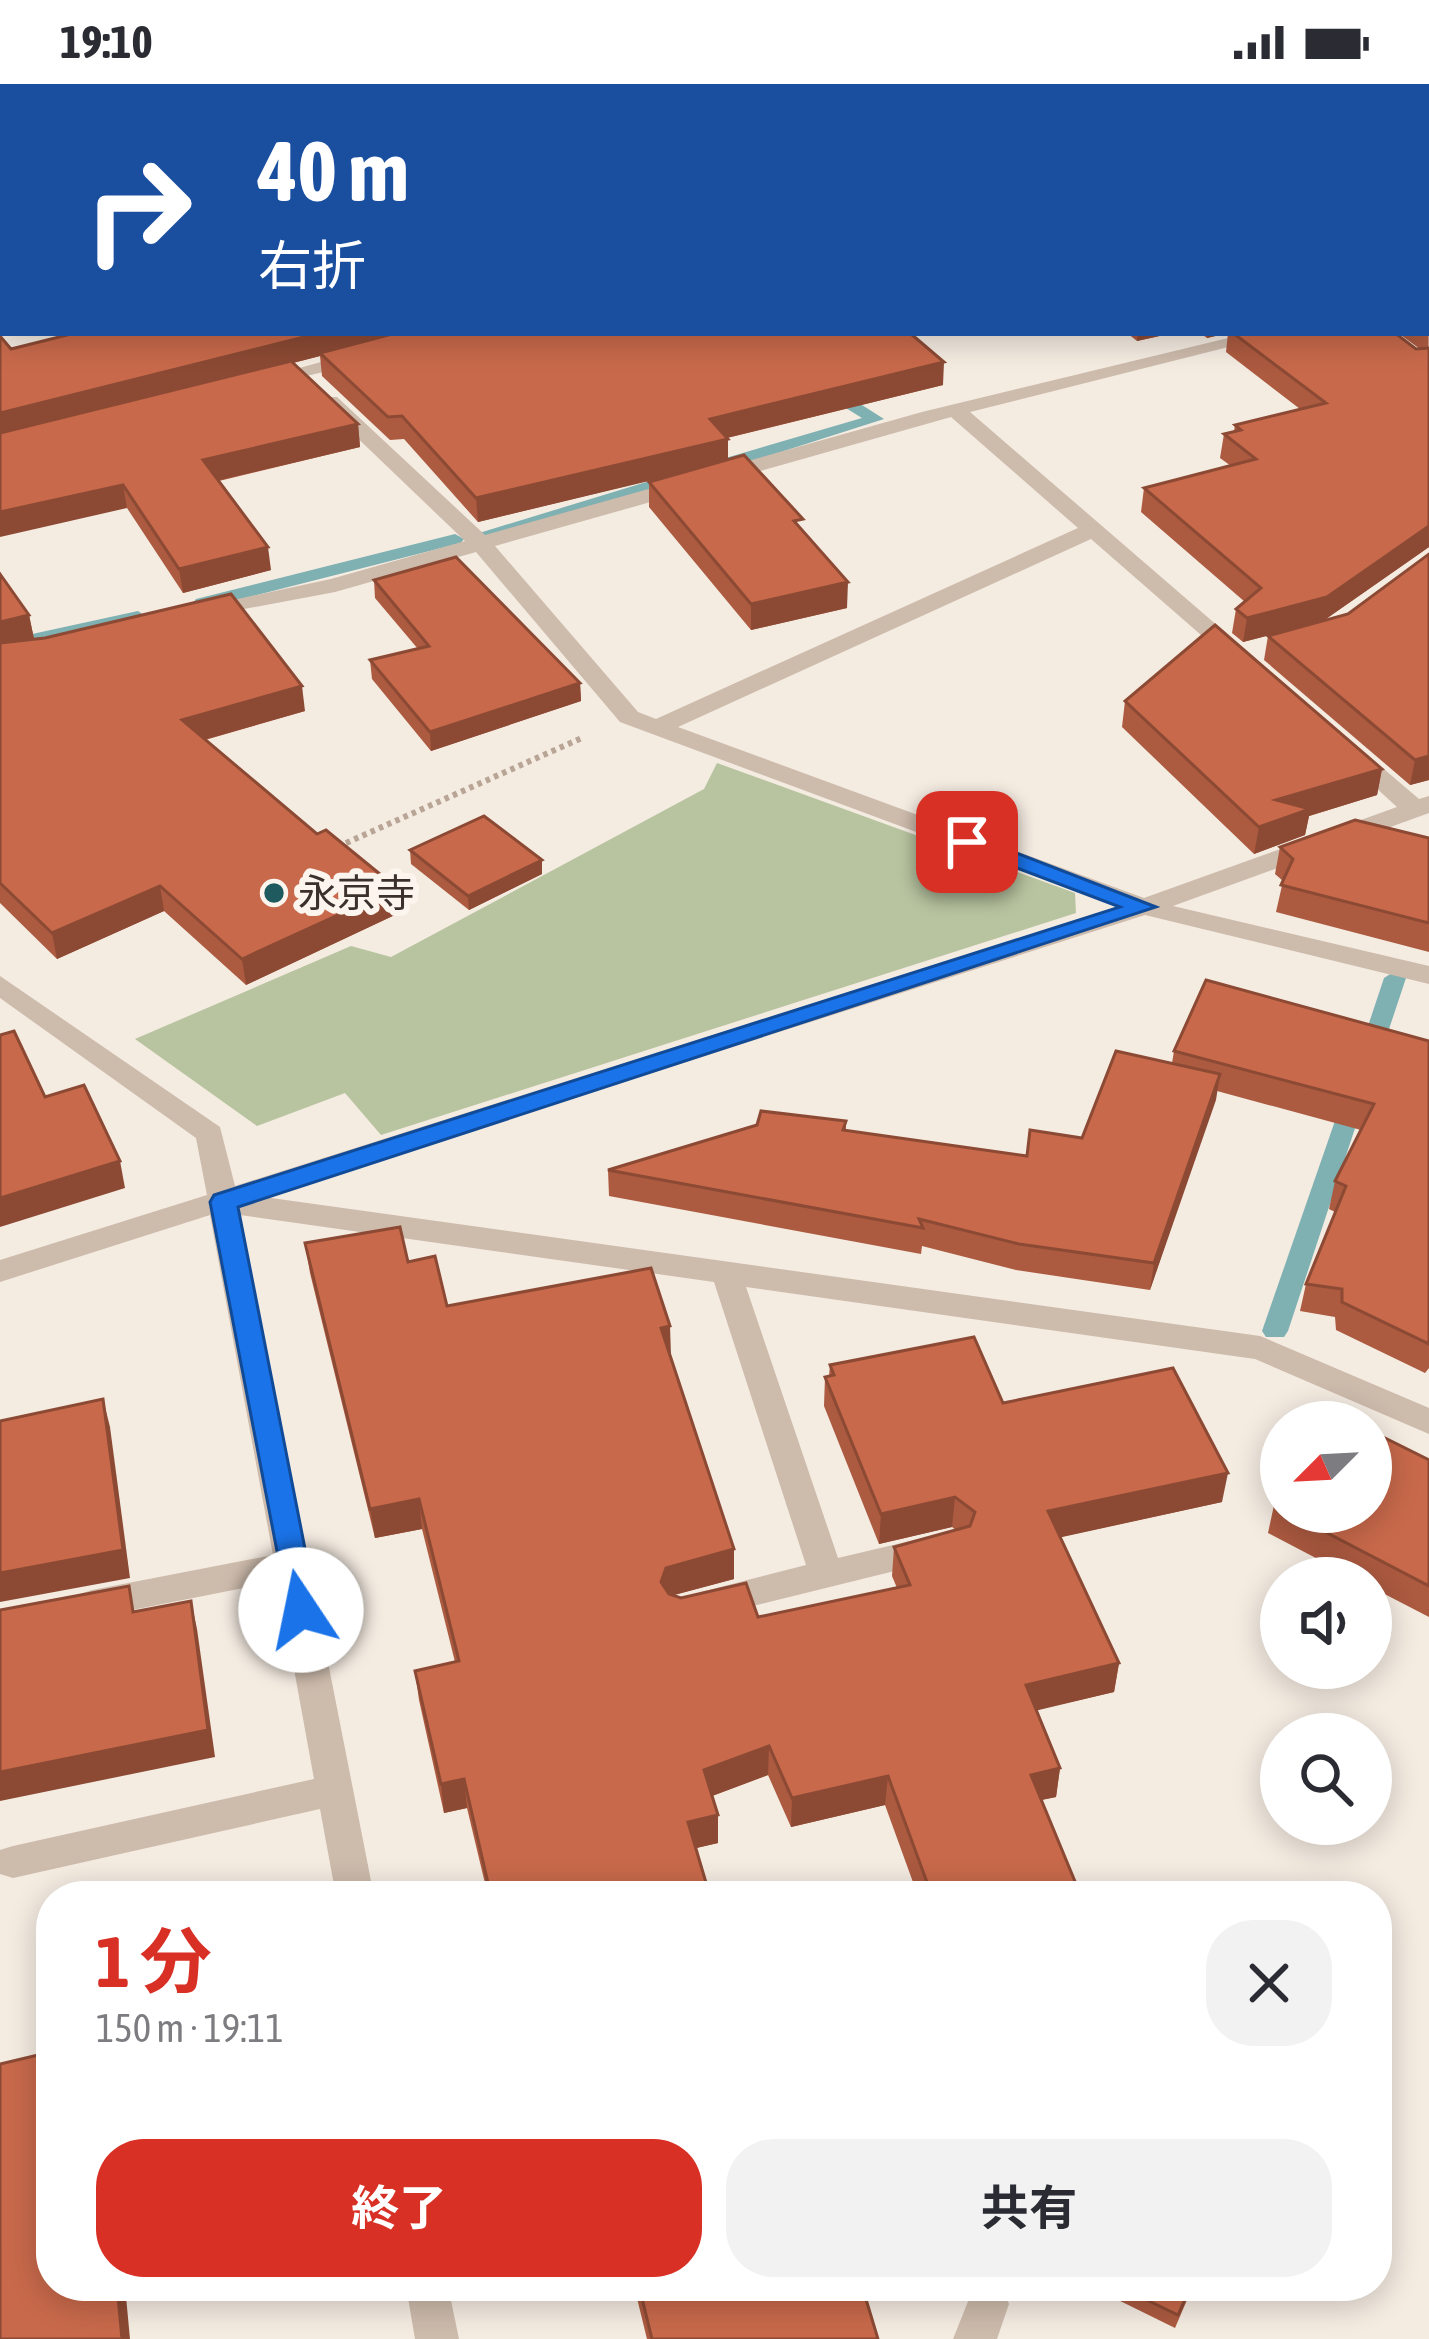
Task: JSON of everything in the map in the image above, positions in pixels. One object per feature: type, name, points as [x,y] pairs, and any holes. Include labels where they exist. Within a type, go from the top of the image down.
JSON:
[{"type":"street","points":[[182,618],[335,585],[955,410],[1262,336]]},
{"type":"street","points":[[230,389],[388,350]]},
{"type":"street","points":[[299,372],[482,545],[629,717],[1144,907],[1429,975]]},
{"type":"street","points":[[955,410],[1250,658]]},
{"type":"street","points":[[657,727],[1093,530]]},
{"type":"street","points":[[1326,732],[1422,806]]},
{"type":"street","points":[[0,1271],[1144,907],[1422,806]]},
{"type":"street","points":[[0,985],[210,1135],[352,1881]]},
{"type":"street","points":[[224,1202],[1260,1348],[1429,1422]]},
{"type":"street","points":[[727,1275],[826,1574]]},
{"type":"street","points":[[683,1609],[951,1544]]},
{"type":"street","points":[[68,1608],[292,1565]]},
{"type":"street","points":[[13,1862],[335,1790]]},
{"type":"street","points":[[431,2301],[437,2339]]},
{"type":"path","points":[[346,843],[629,717]]},
{"type":"green space","points":[[717,763],[1075,893],[1076,913],[381,1135],[345,1093],[257,1126],[135,1039],[351,946],[391,957],[704,789]]},
{"type":"building","points":[[0,336],[11,349],[63,336],[308,336],[0,413]]},
{"type":"building","points":[[385,336],[914,336],[944,362],[710,419],[728,439],[476,498],[402,416],[388,417],[320,353]]},
{"type":"building","points":[[1237,336],[1399,336],[1416,349],[1429,348],[1429,526],[1327,597],[1247,618],[1236,609],[1261,588],[1144,488],[1256,459],[1224,434],[1241,430],[1235,425],[1326,403]]},
{"type":"building","points":[[291,361],[358,424],[203,460],[268,547],[179,569],[123,485],[0,512],[0,433]]},
{"type":"building","points":[[744,455],[803,519],[794,521],[848,582],[751,604],[649,482]]},
{"type":"building","points":[[1429,554],[1429,756],[1415,760],[1268,636],[1348,614]]},
{"type":"building","points":[[456,557],[580,683],[430,732],[370,660],[429,646],[374,580]]},
{"type":"building","points":[[0,574],[29,615],[0,622]]},
{"type":"building","points":[[231,594],[302,686],[182,720],[317,834],[326,830],[397,888],[242,959],[160,886],[52,933],[0,883],[0,643],[45,638]]},
{"type":"building","points":[[1215,625],[1382,769],[1276,800],[1310,809],[1259,827],[1125,701]]},
{"type":"building","points":[[484,816],[542,860],[468,896],[410,850]]},
{"type":"building","points":[[1355,820],[1429,838],[1429,923],[1281,885],[1293,859],[1280,847]]},
{"type":"building","points":[[1206,980],[1429,1041],[1429,1344],[1342,1302],[1342,1289],[1306,1284],[1346,1186],[1335,1181],[1374,1104],[1174,1051]]},
{"type":"building","points":[[14,1031],[45,1097],[84,1085],[120,1161],[0,1198],[0,1035]]},
{"type":"building","points":[[1116,1051],[1220,1074],[1154,1263],[1019,1244],[919,1219],[923,1228],[608,1170],[757,1125],[761,1111],[846,1121],[843,1130],[1027,1156],[1030,1130],[1082,1138]]},
{"type":"building","points":[[400,1227],[408,1262],[435,1256],[447,1306],[651,1268],[670,1326],[661,1328],[734,1549],[666,1568],[661,1582],[669,1594],[681,1598],[746,1583],[758,1617],[910,1585],[894,1547],[970,1526],[975,1512],[955,1497],[881,1514],[825,1377],[834,1375],[830,1365],[974,1337],[1003,1403],[1173,1368],[1228,1473],[1048,1511],[1119,1663],[1026,1685],[1060,1768],[1031,1775],[1075,1881],[926,1881],[888,1776],[792,1798],[769,1746],[704,1770],[718,1815],[688,1822],[706,1881],[488,1881],[464,1779],[441,1784],[415,1671],[459,1661],[419,1499],[370,1509],[305,1243]]},
{"type":"building","points":[[103,1399],[123,1550],[0,1573],[0,1421]]},
{"type":"building","points":[[1392,1442],[1429,1460],[1429,1586],[1392,1567],[1392,1557],[1373,1557],[1327,1533],[1392,1533]]},
{"type":"building","points":[[129,1586],[133,1612],[191,1601],[208,1730],[0,1772],[0,1610]]},
{"type":"building","points":[[36,2056],[36,2301],[118,2301],[122,2339],[0,2339],[0,2064]]},
{"type":"building","points":[[643,2301],[867,2301],[878,2339],[652,2339]]},
{"type":"building","points":[[1149,2301],[1184,2301],[1178,2315]]},
{"type":"waterway","points":[[718,466],[876,419],[826,389]]},
{"type":"waterway","points":[[485,534],[679,477]]},
{"type":"waterway","points":[[202,603],[455,539]]},
{"type":"waterway","points":[[0,647],[138,617]]},
{"type":"waterway","points":[[1369,1056],[1395,978]]},
{"type":"waterway","points":[[1275,1331],[1355,1095]]},
{"type":"place","name":"永京寺","points":[[274,893]]},
{"type":"route","points":[[301,1610],[224,1202],[1144,907],[967,842]]}]
